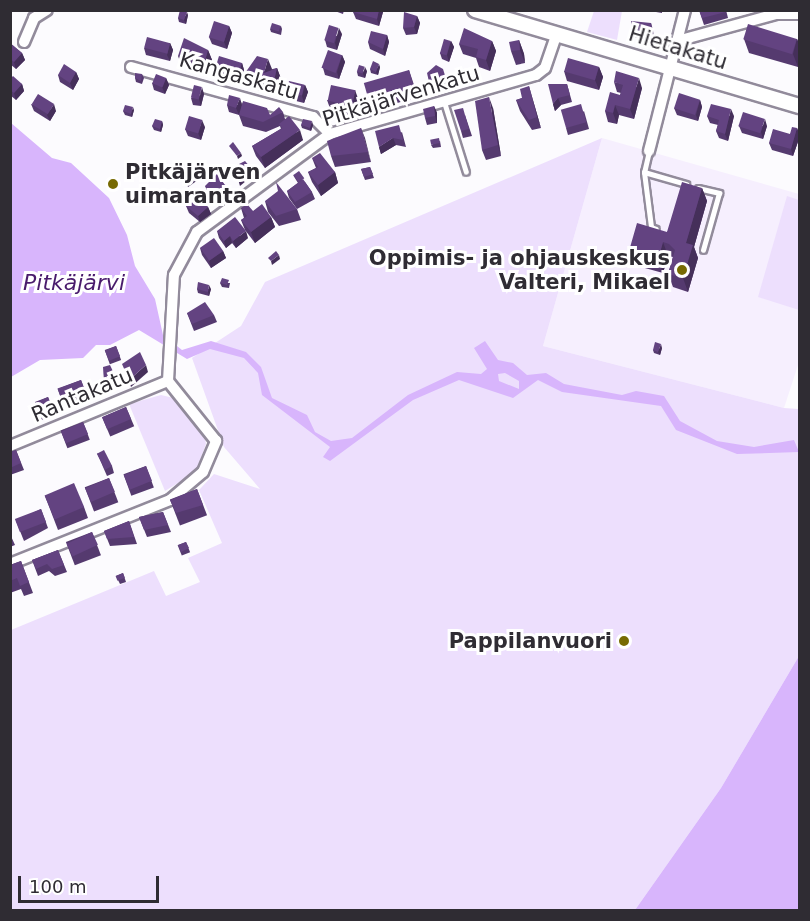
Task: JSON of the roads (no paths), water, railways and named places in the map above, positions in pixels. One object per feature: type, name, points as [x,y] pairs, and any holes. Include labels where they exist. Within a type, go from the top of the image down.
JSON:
[{"type":"street","points":[[24,42],[34,18],[47,10]]},
{"type":"street","name":"Hietakatu","points":[[475,10],[800,106]]},
{"type":"street","points":[[649,151],[685,10]]},
{"type":"street","points":[[677,41],[776,14],[800,14]]},
{"type":"street","name":"Pitkäjärvenkatu","points":[[168,381],[167,332],[174,275],[197,232],[330,134],[536,75],[545,68],[556,34]]},
{"type":"street","name":"Kangaskatu","points":[[131,67],[313,117],[330,134]]},
{"type":"street","points":[[10,564],[170,500],[203,472],[216,441],[168,381]]},
{"type":"street","name":"Rantakatu","points":[[10,446],[168,381]]},
{"type":"lane","points":[[444,102],[466,172]]},
{"type":"lane","points":[[649,151],[644,172],[651,227],[670,233]]},
{"type":"lane","points":[[644,172],[718,193],[703,249]]},
{"type":"lane","points":[[682,194],[685,184]]},
{"type":"water","name":"Pitkäjärvi","points":[[11,123],[52,158],[71,163],[109,198],[127,235],[135,266],[155,299],[163,335],[182,350],[211,341],[246,352],[261,367],[272,398],[307,415],[315,432],[331,441],[352,438],[408,395],[457,372],[481,374],[487,369],[474,348],[485,341],[498,360],[513,363],[527,375],[546,373],[564,384],[622,395],[636,391],[664,396],[680,421],[717,441],[754,447],[794,440],[799,452],[737,454],[676,430],[661,406],[562,392],[538,380],[513,398],[459,380],[413,400],[330,461],[323,457],[330,447],[262,395],[258,373],[244,358],[210,349],[187,359],[139,330],[110,345],[96,345],[83,358],[40,360],[11,377]],"holes":[[[505,373],[519,381],[519,389],[499,381],[498,374]]]},
{"type":"water","points":[[799,656],[799,910],[635,910],[721,788]]},
{"type":"place","name":"Pitkäjärven uimaranta","points":[[113,184]]},
{"type":"place","name":"Oppimis- ja ohjauskeskus Valteri, Mikael","points":[[682,270]]},
{"type":"place","name":"Pappilanvuori","points":[[624,641]]}]
